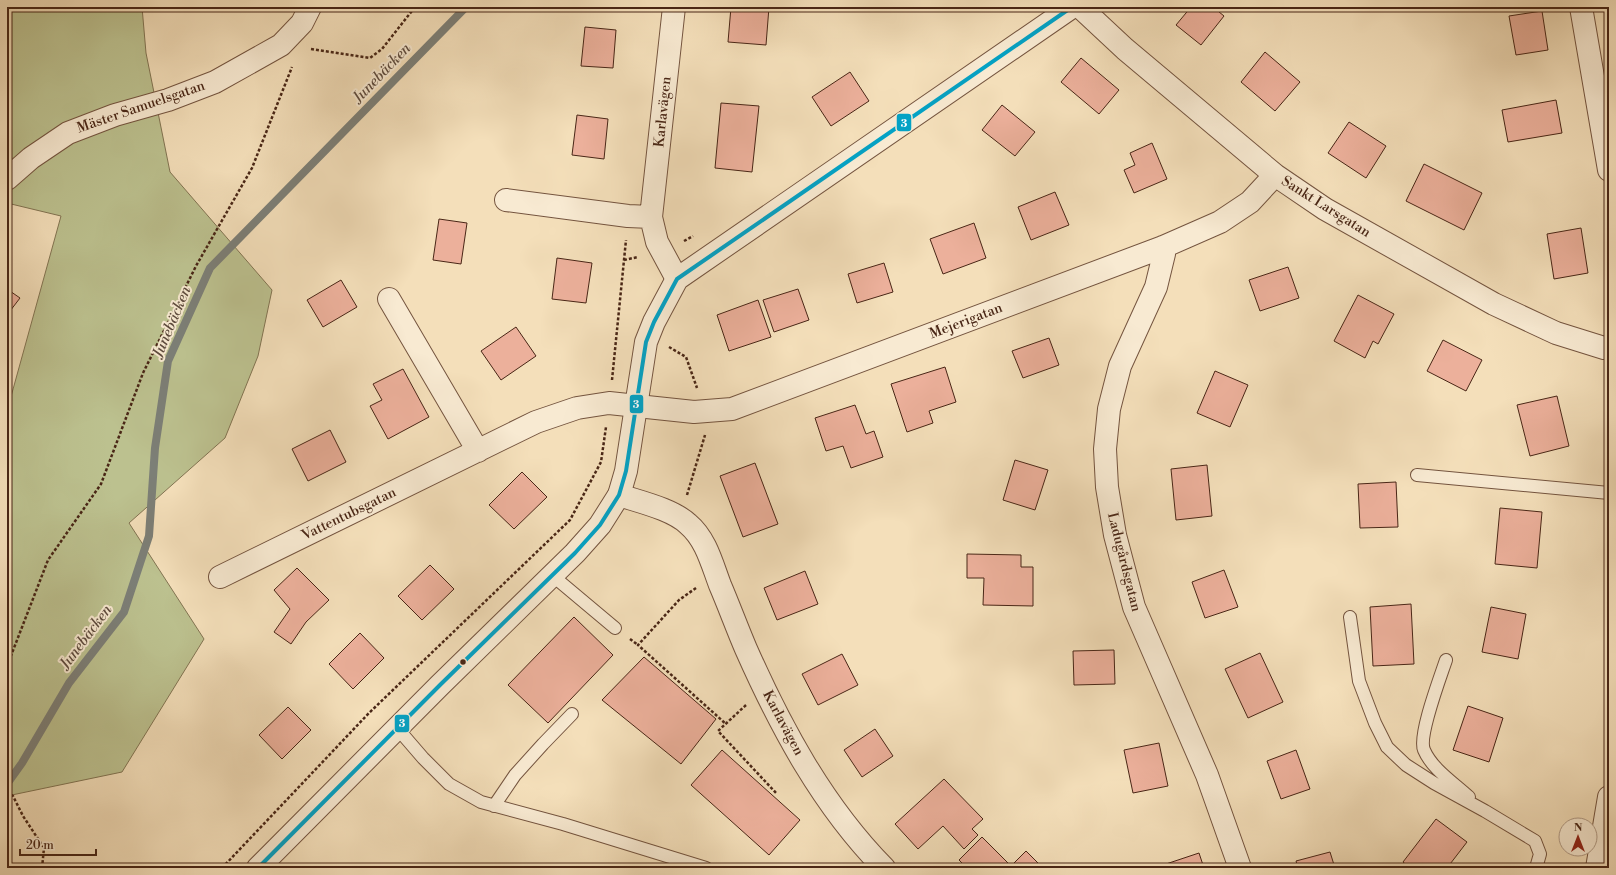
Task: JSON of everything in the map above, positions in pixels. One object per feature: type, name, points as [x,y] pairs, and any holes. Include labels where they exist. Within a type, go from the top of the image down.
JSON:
[{"type":"street","name":"Mäster Samuelsgatan","points":[[7,178],[31,158],[68,133],[115,115],[168,100],[288,53],[310,7]]},
{"type":"street","name":"Karlavägen","points":[[674,7],[651,217],[657,242],[677,279]]},
{"type":"street","points":[[258,868],[398,729],[440,685],[553,576],[600,525],[619,495],[626,470],[646,342],[654,322],[677,279],[1072,7]]},
{"type":"street","name":"Sankt Larsgatan","points":[[1080,7],[1124,49],[1275,175],[1325,209],[1494,304],[1556,333],[1604,348],[1609,348]]},
{"type":"street","points":[[1580,7],[1609,170]]},
{"type":"street","name":"Mejerigatan","points":[[637,405],[694,412],[732,409],[1163,247],[1220,222],[1250,202],[1275,175]]},
{"type":"street","points":[[506,200],[628,216],[651,217]]},
{"type":"street","name":"Ladugårdsgatan","points":[[1163,247],[1164,254],[1156,287],[1120,366],[1109,409],[1105,449],[1106,487],[1115,534],[1134,606],[1207,775],[1240,868]]},
{"type":"street","points":[[389,299],[478,451]]},
{"type":"street","name":"Vattentubsgatan","points":[[220,577],[536,422],[576,408],[609,403],[637,405]]},
{"type":"street","name":"Karlavägen","points":[[619,495],[670,514],[688,524],[703,542],[740,636],[781,724],[799,755],[843,822],[878,867]]},
{"type":"street","points":[[1597,868],[1609,797]]},
{"type":"lane","points":[[1417,475],[1609,493]]},
{"type":"lane","points":[[553,576],[615,628]]},
{"type":"lane","points":[[1350,617],[1359,681],[1375,723],[1387,747],[1406,765],[1434,783],[1535,841],[1540,854],[1536,868]]},
{"type":"lane","points":[[1446,660],[1424,730],[1423,749],[1434,765],[1485,811]]},
{"type":"lane","points":[[494,806],[515,775],[572,714]]},
{"type":"lane","points":[[398,729],[423,758],[449,784],[481,802],[563,824],[706,868]]},
{"type":"path","points":[[307,49],[370,58],[382,49],[415,7]]},
{"type":"path","points":[[7,666],[48,560],[100,484],[143,373],[196,266],[252,168],[288,53]]},
{"type":"path","points":[[222,868],[369,713],[570,520],[601,462],[609,403]]},
{"type":"path","points":[[716,573],[679,600],[638,645],[726,724]]},
{"type":"path","points":[[764,689],[718,731],[777,794]]},
{"type":"path","points":[[7,792],[13,796],[23,816],[44,848],[42,868]]},
{"type":"path","points":[[7,865],[18,868]]},
{"type":"green space","points":[[7,7],[142,7],[146,53],[170,172],[272,290],[258,356],[225,438],[129,523],[204,639],[122,772],[7,796],[7,411],[61,216],[7,203]]},
{"type":"building","points":[[731,7],[769,7],[766,45],[728,42]]},
{"type":"building","points":[[1191,7],[1213,7],[1224,16],[1201,45],[1176,25]]},
{"type":"building","points":[[1542,11],[1548,50],[1516,55],[1509,16]]},
{"type":"building","points":[[585,27],[616,30],[613,68],[581,66]]},
{"type":"building","points":[[1265,52],[1300,82],[1275,111],[1241,82]]},
{"type":"building","points":[[1081,58],[1119,90],[1099,114],[1061,82]]},
{"type":"building","points":[[850,72],[869,101],[831,126],[812,97]]},
{"type":"building","points":[[1556,100],[1562,133],[1508,142],[1502,110]]},
{"type":"building","points":[[721,103],[759,106],[752,172],[715,168]]},
{"type":"building","points":[[1002,105],[1035,132],[1015,156],[982,130]]},
{"type":"building","points":[[577,115],[608,119],[604,159],[572,155]]},
{"type":"building","points":[[1349,122],[1386,146],[1366,178],[1328,153]]},
{"type":"building","points":[[1152,143],[1167,179],[1134,193],[1124,170],[1135,165],[1130,153]]},
{"type":"building","points":[[1424,164],[1482,193],[1464,230],[1406,201]]},
{"type":"building","points":[[1055,192],[1069,225],[1031,240],[1018,207]]},
{"type":"building","points":[[439,219],[467,223],[461,264],[433,260]]},
{"type":"building","points":[[974,223],[986,258],[943,274],[930,239]]},
{"type":"building","points":[[1581,228],[1588,273],[1554,279],[1547,234]]},
{"type":"building","points":[[557,258],[592,263],[586,303],[552,299]]},
{"type":"building","points":[[884,263],[893,292],[857,303],[848,274]]},
{"type":"building","points":[[1288,267],[1299,298],[1260,311],[1249,280]]},
{"type":"building","points":[[341,280],[357,307],[323,327],[307,300]]},
{"type":"building","points":[[7,289],[20,298],[7,315]]},
{"type":"building","points":[[798,289],[809,320],[774,332],[763,300]]},
{"type":"building","points":[[1358,295],[1394,314],[1378,344],[1373,341],[1365,358],[1334,341]]},
{"type":"building","points":[[758,300],[771,337],[729,351],[717,315]]},
{"type":"building","points":[[516,327],[536,356],[501,380],[481,351]]},
{"type":"building","points":[[1049,338],[1059,365],[1023,378],[1012,351]]},
{"type":"building","points":[[1443,340],[1482,360],[1466,391],[1427,371]]},
{"type":"building","points":[[945,367],[956,402],[929,411],[933,423],[907,432],[891,384]]},
{"type":"building","points":[[403,369],[429,417],[388,439],[370,406],[382,400],[373,384]]},
{"type":"building","points":[[1215,371],[1248,385],[1230,427],[1197,413]]},
{"type":"building","points":[[1557,396],[1569,446],[1530,456],[1517,405]]},
{"type":"building","points":[[855,405],[866,434],[874,431],[883,457],[851,468],[843,446],[826,451],[815,418]]},
{"type":"building","points":[[330,430],[346,462],[308,481],[292,449]]},
{"type":"building","points":[[1015,460],[1048,470],[1035,510],[1003,500]]},
{"type":"building","points":[[755,463],[778,524],[743,537],[720,476]]},
{"type":"building","points":[[1207,465],[1212,516],[1176,520],[1171,469]]},
{"type":"building","points":[[522,472],[547,497],[514,529],[489,505]]},
{"type":"building","points":[[1396,482],[1398,527],[1360,528],[1358,484]]},
{"type":"building","points":[[1500,508],[1542,512],[1537,568],[1495,564]]},
{"type":"building","points":[[967,554],[1021,555],[1021,567],[1033,567],[1033,606],[983,605],[984,578],[967,578]]},
{"type":"building","points":[[430,565],[454,589],[422,620],[398,596]]},
{"type":"building","points":[[297,568],[329,600],[306,622],[291,644],[274,632],[290,609],[274,590]]},
{"type":"building","points":[[1224,570],[1238,607],[1205,618],[1192,582]]},
{"type":"building","points":[[805,571],[818,604],[777,620],[764,588]]},
{"type":"building","points":[[1411,604],[1414,664],[1373,666],[1370,607]]},
{"type":"building","points":[[1491,607],[1526,614],[1518,659],[1482,652]]},
{"type":"building","points":[[574,617],[613,655],[548,723],[508,685]]},
{"type":"building","points":[[360,633],[384,658],[353,689],[329,664]]},
{"type":"building","points":[[1114,650],[1115,684],[1074,685],[1073,651]]},
{"type":"building","points":[[1260,653],[1283,702],[1248,718],[1225,669]]},
{"type":"building","points":[[842,654],[858,685],[818,705],[802,674]]},
{"type":"building","points":[[644,657],[716,719],[681,764],[602,700]]},
{"type":"building","points":[[1468,706],[1503,718],[1489,762],[1453,750]]},
{"type":"building","points":[[288,707],[311,730],[282,759],[259,735]]},
{"type":"building","points":[[875,729],[893,756],[862,777],[844,750]]},
{"type":"building","points":[[1159,743],[1168,786],[1133,793],[1124,750]]},
{"type":"building","points":[[722,750],[800,820],[769,855],[691,785]]},
{"type":"building","points":[[1296,750],[1310,789],[1281,799],[1267,761]]},
{"type":"building","points":[[944,779],[983,819],[972,829],[978,835],[964,849],[943,826],[918,849],[895,824]]},
{"type":"building","points":[[1436,819],[1467,842],[1447,868],[1410,868],[1403,862]]},
{"type":"building","points":[[982,837],[1011,866],[1026,851],[1043,868],[967,868],[959,860]]},
{"type":"building","points":[[1330,852],[1335,868],[1298,868],[1296,861]]},
{"type":"building","points":[[1199,853],[1204,868],[1168,868],[1166,864]]},
{"type":"waterway","name":"Junebäcken","points":[[7,784],[22,763],[69,683],[124,612],[149,536],[155,448],[168,361],[210,268],[466,7]]},
{"type":"transit line","name":"3","points":[[258,868],[440,685],[575,553],[600,525],[619,495],[626,471],[646,342],[654,322],[677,279],[1072,7]]}]
